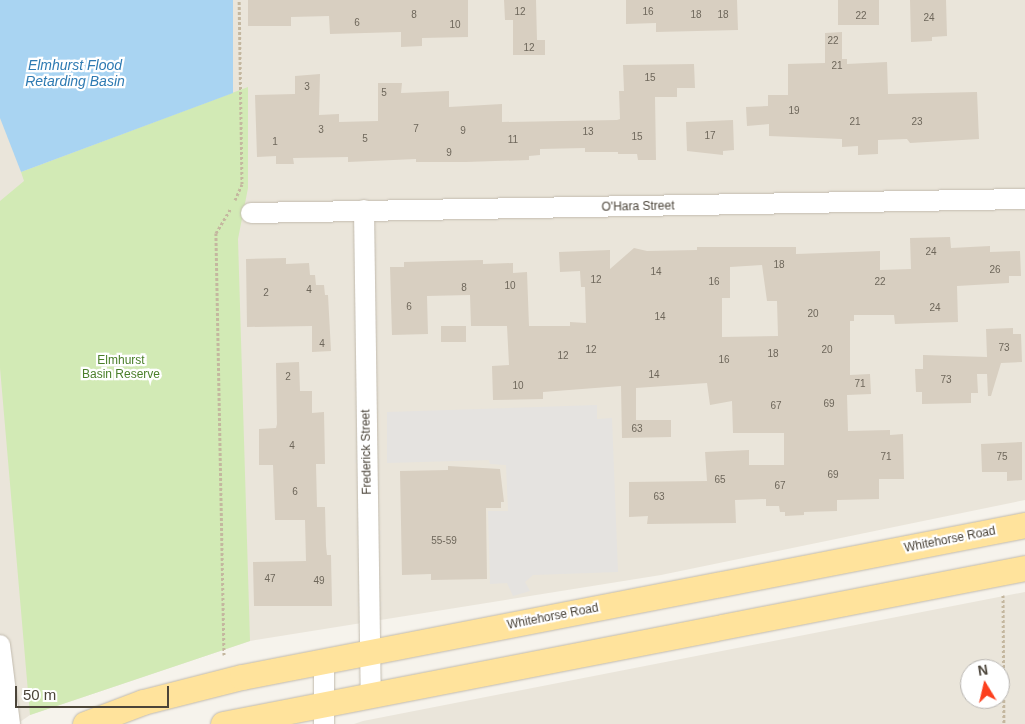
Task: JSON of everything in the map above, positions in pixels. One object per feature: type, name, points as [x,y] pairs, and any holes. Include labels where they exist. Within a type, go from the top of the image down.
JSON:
[{"type":"main road","name":"Whitehorse Road","points":[[85,724],[143,702],[188,690],[324,661],[1025,525]]},
{"type":"main road","points":[[223,724],[324,714],[371,693],[1014,570]]},
{"type":"street","name":"O'Hara Street","points":[[251,213],[1025,199]]},
{"type":"street","name":"Frederick Street","points":[[364,210],[368,653],[371,693]]},
{"type":"street","points":[[0,646],[10,724]]},
{"type":"street","points":[[324,661],[324,714]]},
{"type":"path","points":[[224,656],[216,233],[242,184],[240,0]]},
{"type":"path","points":[[1004,724],[1014,570]]},
{"type":"shaded area","points":[[0,0],[1025,0],[1025,500],[661,575],[250,641],[30,715],[17,724],[0,724]]},
{"type":"shaded area","points":[[597,405],[597,419],[612,418],[618,572],[533,575],[525,582],[530,591],[513,596],[507,583],[490,584],[488,511],[508,511],[506,465],[490,464],[489,460],[387,463],[387,412]]},
{"type":"shaded area","points":[[1025,592],[1025,724],[354,724],[363,721]]},
{"type":"green space","name":"Elmhurst Basin Reserve","points":[[248,87],[248,188],[238,239],[250,641],[30,715],[0,368],[0,201],[24,181],[21,172]]},
{"type":"water","name":"Elmhurst Flood Retarding Basin","points":[[0,0],[233,0],[233,93],[21,172],[0,118]]},
{"type":"building","points":[[248,0],[468,0],[468,37],[422,38],[422,46],[401,47],[401,32],[330,34],[329,16],[291,17],[291,26],[248,26]]},
{"type":"building","points":[[504,0],[536,0],[537,40],[545,40],[545,55],[513,55],[513,20],[505,20]]},
{"type":"building","points":[[626,0],[737,0],[738,30],[656,32],[656,23],[626,24]]},
{"type":"building","points":[[838,0],[879,0],[879,25],[838,25]]},
{"type":"building","points":[[910,0],[946,0],[947,36],[932,37],[932,41],[911,42]]},
{"type":"building","points":[[842,32],[842,59],[847,59],[847,64],[887,62],[888,94],[977,92],[979,139],[910,143],[907,139],[878,140],[878,154],[858,155],[858,146],[842,147],[842,139],[769,136],[769,124],[747,126],[746,107],[768,106],[768,95],[788,95],[788,64],[825,63],[825,33]]},
{"type":"building","points":[[694,64],[695,88],[677,88],[677,97],[655,97],[656,160],[638,160],[637,154],[585,152],[585,148],[540,149],[540,155],[529,156],[529,160],[466,162],[416,162],[416,159],[348,162],[348,157],[293,158],[294,164],[276,164],[276,156],[257,157],[255,95],[295,94],[295,76],[320,74],[319,115],[339,114],[339,122],[378,121],[378,83],[402,83],[401,93],[449,91],[449,107],[502,104],[502,122],[617,120],[620,119],[619,91],[624,91],[623,65]]},
{"type":"building","points":[[733,120],[734,150],[723,151],[723,155],[687,151],[686,122]]},
{"type":"building","points":[[950,237],[951,248],[990,246],[990,252],[1020,251],[1021,276],[1009,276],[1009,283],[957,286],[958,322],[895,324],[894,315],[854,315],[854,321],[850,321],[850,375],[870,374],[871,394],[847,395],[848,431],[890,430],[890,435],[903,434],[904,479],[879,479],[879,499],[837,500],[837,511],[804,512],[804,515],[785,516],[785,512],[780,512],[779,506],[766,506],[766,499],[735,500],[736,523],[647,524],[648,516],[629,517],[629,482],[707,481],[705,452],[749,450],[749,465],[784,465],[784,433],[733,433],[732,401],[710,405],[707,383],[636,388],[636,420],[671,420],[671,437],[622,438],[621,386],[543,392],[543,399],[493,400],[492,366],[509,365],[507,326],[471,326],[470,295],[427,296],[428,334],[392,335],[390,267],[404,267],[404,262],[483,260],[483,264],[513,263],[513,273],[527,272],[529,326],[570,326],[570,322],[586,323],[585,287],[581,287],[580,271],[560,272],[559,252],[610,250],[610,269],[634,248],[647,251],[697,250],[697,247],[796,247],[796,254],[880,251],[880,270],[911,269],[910,238]],"holes":[[[762,265],[767,301],[777,301],[778,336],[722,337],[722,298],[730,298],[730,267]]]},
{"type":"building","points":[[286,258],[286,264],[309,263],[310,275],[315,275],[316,285],[324,285],[325,295],[328,295],[331,351],[312,352],[312,326],[247,327],[246,259]]},
{"type":"building","points":[[441,326],[466,326],[466,342],[441,342]]},
{"type":"building","points":[[1013,328],[1013,334],[1021,334],[1022,362],[1001,363],[991,396],[988,396],[987,374],[977,374],[978,393],[971,393],[971,403],[922,404],[922,392],[916,392],[915,369],[923,369],[923,355],[987,357],[986,329]]},
{"type":"building","points":[[299,362],[300,391],[312,391],[312,413],[324,412],[325,464],[316,464],[317,507],[325,507],[327,555],[331,555],[332,606],[254,606],[253,562],[306,561],[305,520],[275,520],[273,465],[259,465],[259,429],[276,428],[277,424],[276,363]]},
{"type":"building","points":[[1022,442],[1022,480],[1007,481],[1007,472],[982,472],[981,444]]},
{"type":"building","points":[[448,466],[500,469],[504,502],[501,502],[501,508],[486,508],[487,579],[431,580],[431,574],[402,575],[400,471],[448,470]]}]
